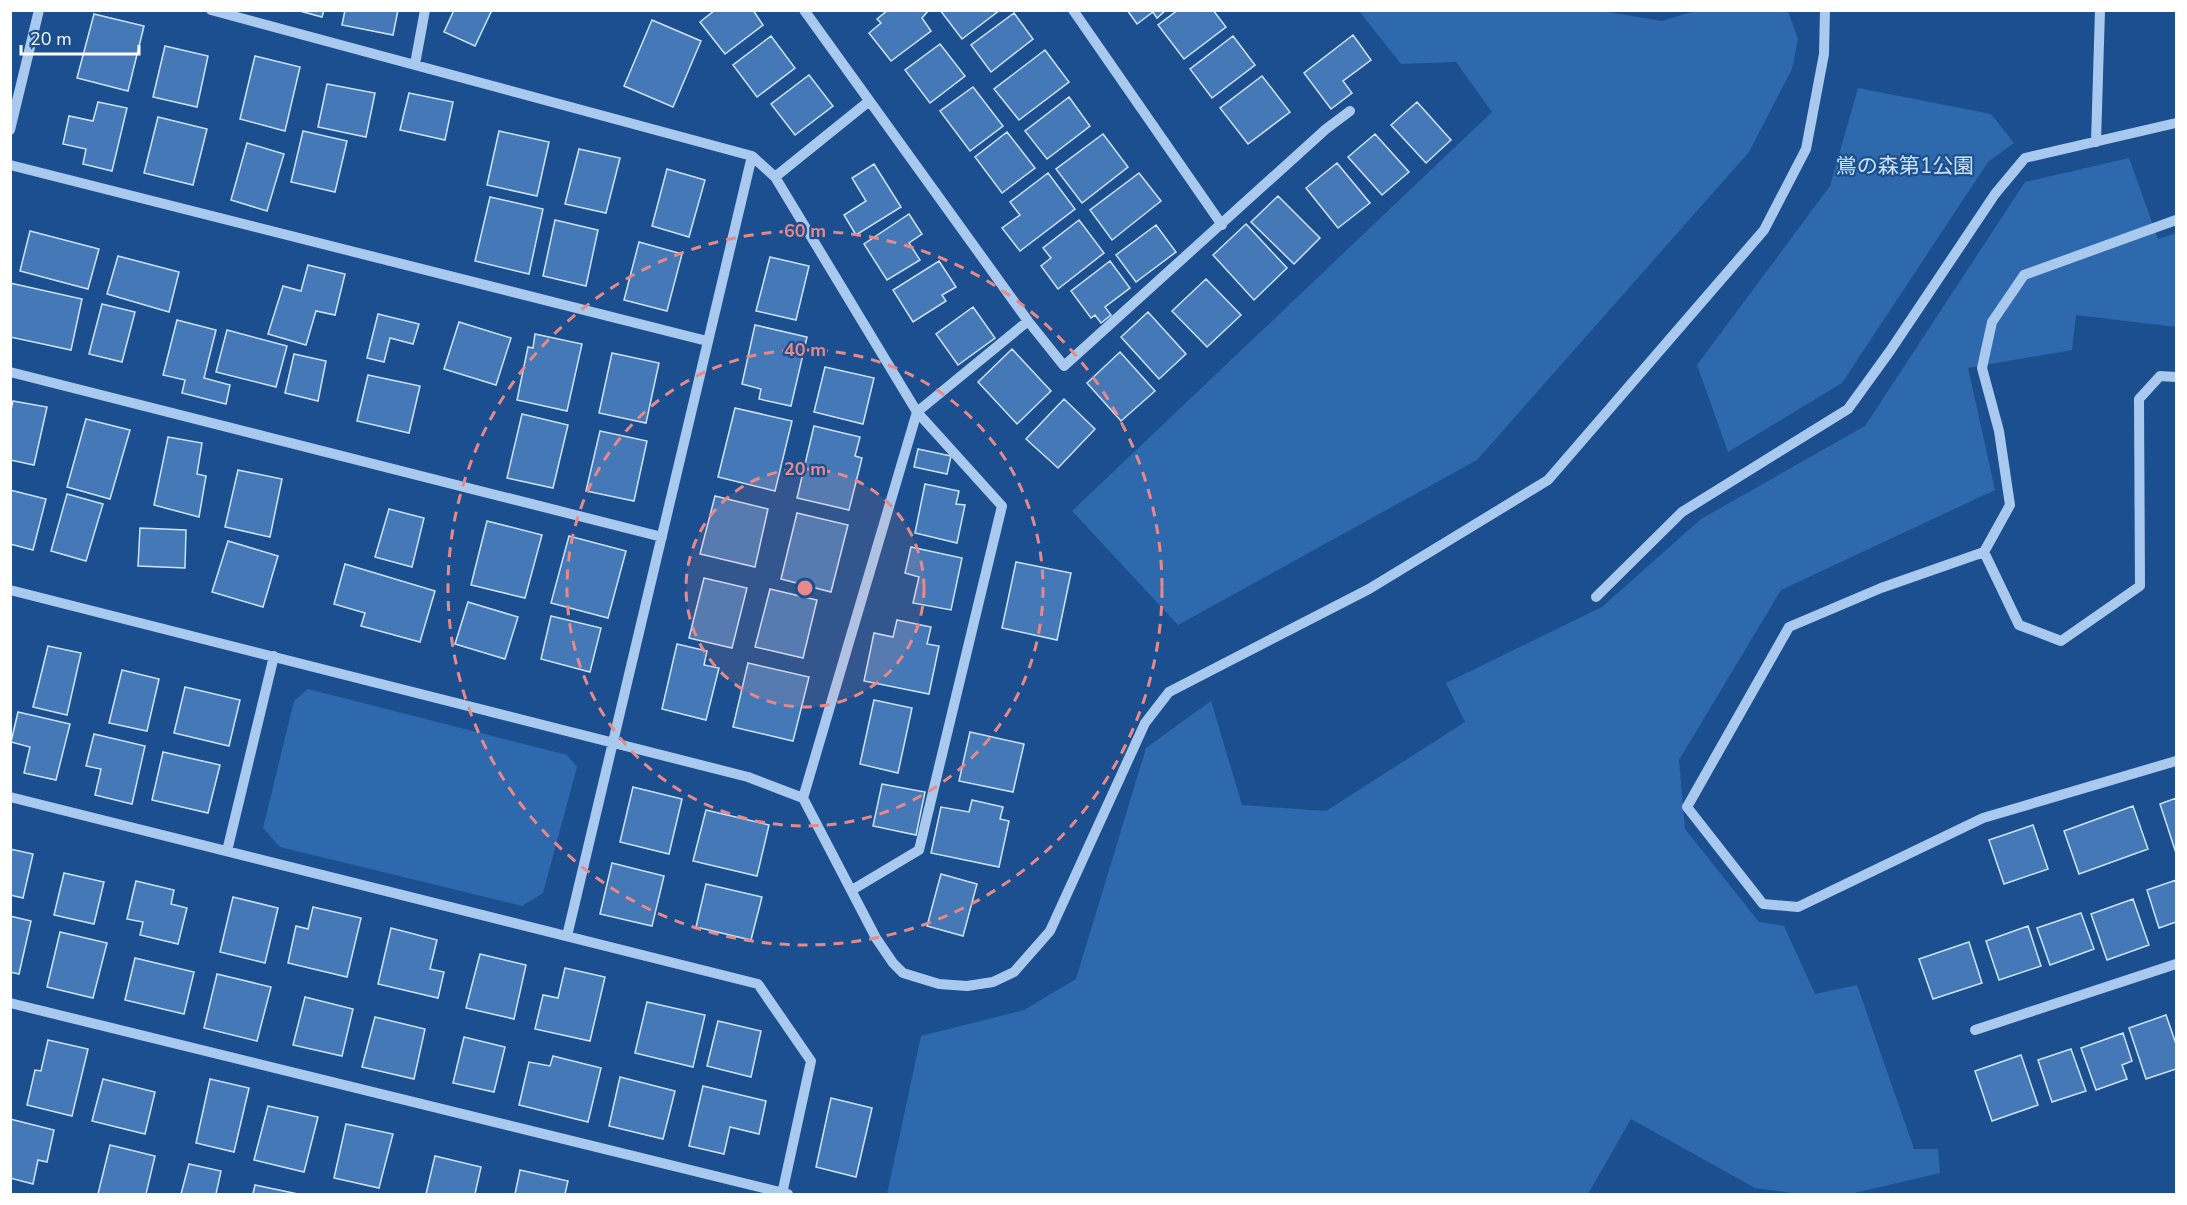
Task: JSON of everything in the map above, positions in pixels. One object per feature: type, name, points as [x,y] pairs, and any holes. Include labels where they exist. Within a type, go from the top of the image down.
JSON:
[{"type":"street","points":[[10,130],[39,10]]},
{"type":"street","points":[[211,10],[752,156],[775,177],[917,412],[1002,506],[919,850],[852,890]]},
{"type":"street","points":[[416,64],[425,10]]},
{"type":"street","points":[[804,10],[868,102],[1028,321],[1064,366],[1326,129],[1350,111]]},
{"type":"street","points":[[1073,10],[1222,225]]},
{"type":"street","points":[[10,590],[748,777],[803,798],[876,938],[893,963],[903,973],[939,984],[967,986],[993,982],[1014,972],[1050,932],[1145,723],[1169,692],[1368,589],[1548,480],[1764,230],[1806,149],[1824,54],[1826,10]]},
{"type":"street","points":[[2096,142],[2100,10]]},
{"type":"street","points":[[775,177],[868,102]]},
{"type":"street","points":[[1596,597],[1682,512],[1848,409],[1890,351],[1995,194],[2025,158],[2176,123]]},
{"type":"street","points":[[567,936],[611,742],[752,156]]},
{"type":"street","points":[[10,165],[707,341]]},
{"type":"street","points":[[2176,220],[2024,275],[1992,322],[1982,368],[1999,431],[2010,506],[1984,552],[1881,588],[1789,627],[1687,807],[1763,904],[1798,908],[1983,818],[2176,761]]},
{"type":"street","points":[[803,798],[917,412],[1028,321]]},
{"type":"street","points":[[10,372],[662,537]]},
{"type":"street","points":[[1984,552],[2019,625],[2061,641],[2140,586],[2139,399],[2160,376],[2176,377]]},
{"type":"street","points":[[227,851],[274,656]]},
{"type":"street","points":[[10,797],[758,984],[811,1061],[785,1194],[10,1003]]},
{"type":"street","points":[[1975,1030],[2176,964]]},
{"type":"green space","points":[[1596,10],[1662,21],[1695,11],[1788,11],[1798,39],[1792,69],[1749,152],[1477,460],[1178,625],[1072,511],[1492,112],[1456,62],[1401,64],[1359,11]]},
{"type":"green space","name":"鴬の森第1公園","points":[[1858,88],[1991,114],[2014,143],[1988,162],[1842,383],[1728,452],[1697,365],[1830,186]]},
{"type":"green space","points":[[2129,158],[2158,239],[2176,233],[2176,327],[2076,315],[2072,350],[1968,368],[1995,490],[1781,590],[1679,760],[1685,829],[1759,922],[1784,926],[1815,994],[1857,985],[1914,1149],[1938,1149],[1940,1173],[1850,1194],[1800,1194],[1755,1188],[1631,1119],[1588,1194],[887,1194],[921,1036],[1024,1010],[1076,979],[1146,748],[1211,701],[1242,805],[1326,811],[1465,722],[1446,683],[1602,607],[1701,519],[1865,426],[2025,182]]},
{"type":"green space","points":[[308,689],[567,755],[577,767],[543,893],[522,906],[280,847],[263,828],[294,701]]},
{"type":"building","points":[[296,10],[324,10],[322,17]]},
{"type":"building","points":[[345,10],[398,10],[393,35],[342,25]]},
{"type":"building","points":[[454,10],[492,10],[475,46],[444,32]]},
{"type":"building","points":[[715,10],[753,10],[763,25],[725,54],[700,22]]},
{"type":"building","points":[[888,10],[929,10],[922,18],[931,31],[891,61],[869,33],[881,23],[877,19]]},
{"type":"building","points":[[940,10],[1000,10],[962,39]]},
{"type":"building","points":[[1127,10],[1166,10],[1157,18],[1153,12],[1137,24]]},
{"type":"building","points":[[1178,10],[1213,10],[1226,27],[1184,59],[1158,25]]},
{"type":"building","points":[[1014,13],[1033,39],[991,72],[971,45]]},
{"type":"building","points":[[94,14],[144,26],[128,91],[77,78]]},
{"type":"building","points":[[652,20],[701,41],[673,107],[624,86]]},
{"type":"building","points":[[1353,35],[1371,60],[1343,81],[1352,93],[1331,109],[1304,73]]},
{"type":"building","points":[[771,36],[795,68],[757,97],[733,65]]},
{"type":"building","points":[[1233,36],[1255,65],[1212,98],[1190,69]]},
{"type":"building","points":[[940,44],[965,76],[930,103],[905,70]]},
{"type":"building","points":[[165,46],[208,56],[197,107],[153,97]]},
{"type":"building","points":[[1045,50],[1069,82],[1019,120],[994,89]]},
{"type":"building","points":[[255,56],[300,67],[285,131],[240,119]]},
{"type":"building","points":[[809,75],[833,106],[795,135],[771,104]]},
{"type":"building","points":[[1262,76],[1290,112],[1248,144],[1220,108]]},
{"type":"building","points":[[327,84],[375,93],[366,137],[318,127]]},
{"type":"building","points":[[973,87],[1003,126],[970,151],[940,111]]},
{"type":"building","points":[[409,93],[453,102],[445,140],[400,130]]},
{"type":"building","points":[[1069,97],[1090,126],[1047,159],[1025,131]]},
{"type":"building","points":[[98,102],[127,108],[112,171],[83,164],[86,149],[63,144],[69,116],[93,121]]},
{"type":"building","points":[[1417,102],[1451,140],[1426,163],[1391,125]]},
{"type":"building","points":[[158,117],[207,129],[193,185],[144,173]]},
{"type":"building","points":[[303,131],[347,141],[335,192],[291,182]]},
{"type":"building","points":[[499,131],[549,142],[537,196],[487,185]]},
{"type":"building","points":[[1007,132],[1035,168],[1002,193],[975,157]]},
{"type":"building","points":[[1103,134],[1128,167],[1082,203],[1056,169]]},
{"type":"building","points":[[1375,134],[1409,172],[1382,195],[1348,157]]},
{"type":"building","points":[[247,143],[284,154],[267,211],[231,200]]},
{"type":"building","points":[[579,149],[620,158],[606,213],[565,204]]},
{"type":"building","points":[[1337,163],[1370,203],[1338,228],[1306,188]]},
{"type":"building","points":[[874,164],[901,207],[856,235],[844,215],[866,201],[852,178]]},
{"type":"building","points":[[667,169],[705,180],[689,237],[652,226]]},
{"type":"building","points":[[1048,173],[1075,209],[1020,251],[1002,228],[1020,215],[1010,202]]},
{"type":"building","points":[[1139,173],[1161,201],[1112,240],[1090,210]]},
{"type":"building","points":[[1278,196],[1320,238],[1294,264],[1251,222]]},
{"type":"building","points":[[490,197],[543,209],[529,274],[475,261]]},
{"type":"building","points":[[909,214],[922,234],[909,243],[920,260],[887,280],[864,244]]},
{"type":"building","points":[[555,220],[598,230],[586,286],[543,276]]},
{"type":"building","points":[[1079,220],[1104,253],[1058,289],[1041,266],[1051,258],[1043,248]]},
{"type":"building","points":[[1246,224],[1287,268],[1254,300],[1213,255]]},
{"type":"building","points":[[1156,225],[1176,252],[1136,282],[1116,255]]},
{"type":"building","points":[[30,231],[99,249],[88,289],[20,271]]},
{"type":"building","points":[[639,242],[682,254],[667,311],[624,300]]},
{"type":"building","points":[[118,256],[179,272],[169,312],[107,294]]},
{"type":"building","points":[[770,257],[809,266],[796,320],[756,311]]},
{"type":"building","points":[[939,261],[956,287],[942,295],[946,301],[913,322],[893,290]]},
{"type":"building","points":[[1110,261],[1130,288],[1105,307],[1111,315],[1101,323],[1095,315],[1091,318],[1071,291]]},
{"type":"building","points":[[308,265],[345,274],[335,315],[316,311],[306,345],[268,334],[283,286],[301,291]]},
{"type":"building","points":[[1206,279],[1241,315],[1207,347],[1172,311]]},
{"type":"building","points":[[10,283],[82,299],[71,350],[10,337]]},
{"type":"building","points":[[102,304],[135,312],[122,362],[89,354]]},
{"type":"building","points":[[973,307],[995,338],[958,365],[936,334]]},
{"type":"building","points":[[1148,312],[1186,354],[1159,379],[1121,337]]},
{"type":"building","points":[[378,314],[419,324],[413,344],[390,338],[384,362],[367,358]]},
{"type":"building","points":[[177,320],[216,330],[204,378],[230,385],[226,404],[182,393],[185,380],[163,375]]},
{"type":"building","points":[[459,322],[511,338],[496,385],[444,369]]},
{"type":"building","points":[[755,325],[807,337],[791,406],[759,399],[761,389],[742,384]]},
{"type":"building","points":[[227,330],[287,346],[276,387],[216,372]]},
{"type":"building","points":[[535,334],[582,344],[567,411],[517,400],[528,347],[533,348]]},
{"type":"building","points":[[1012,349],[1051,391],[1017,424],[978,382]]},
{"type":"building","points":[[1120,352],[1155,391],[1121,421],[1087,383]]},
{"type":"building","points":[[612,353],[659,363],[646,423],[599,413]]},
{"type":"building","points":[[294,354],[326,361],[318,401],[285,393]]},
{"type":"building","points":[[825,367],[874,378],[863,424],[814,412]]},
{"type":"building","points":[[368,375],[420,386],[409,433],[357,421]]},
{"type":"building","points":[[1064,399],[1095,429],[1058,468],[1026,439]]},
{"type":"building","points":[[13,401],[47,407],[34,465],[10,460],[10,414]]},
{"type":"building","points":[[735,408],[792,421],[775,491],[718,477]]},
{"type":"building","points":[[522,414],[568,425],[553,488],[507,478]]},
{"type":"building","points":[[86,419],[130,430],[110,499],[67,487]]},
{"type":"building","points":[[814,426],[860,437],[855,456],[862,458],[849,510],[797,498]]},
{"type":"building","points":[[600,431],[647,441],[634,501],[586,491]]},
{"type":"building","points":[[168,437],[202,443],[197,474],[206,476],[199,517],[154,505]]},
{"type":"building","points":[[918,449],[951,456],[947,474],[914,467]]},
{"type":"building","points":[[238,470],[282,479],[270,537],[225,527]]},
{"type":"building","points":[[925,484],[959,491],[956,504],[965,505],[957,543],[915,533]]},
{"type":"building","points":[[10,490],[46,499],[33,550],[10,544]]},
{"type":"building","points":[[67,494],[103,504],[86,561],[51,551]]},
{"type":"building","points":[[715,496],[768,509],[755,567],[700,554]]},
{"type":"building","points":[[389,509],[424,518],[412,567],[375,557]]},
{"type":"building","points":[[797,513],[848,525],[831,592],[781,579]]},
{"type":"building","points":[[487,521],[542,535],[525,598],[471,585]]},
{"type":"building","points":[[140,528],[186,530],[185,568],[138,566]]},
{"type":"building","points":[[569,536],[626,551],[608,618],[551,603]]},
{"type":"building","points":[[228,541],[278,556],[263,607],[212,592]]},
{"type":"building","points":[[911,547],[962,558],[951,610],[913,603],[919,577],[905,573]]},
{"type":"building","points":[[1016,562],[1071,573],[1057,640],[1002,628]]},
{"type":"building","points":[[345,564],[435,591],[420,642],[361,626],[365,613],[334,604]]},
{"type":"building","points":[[704,578],[747,588],[732,648],[689,638]]},
{"type":"building","points":[[770,589],[817,600],[803,658],[755,647]]},
{"type":"building","points":[[468,602],[518,617],[505,659],[455,644]]},
{"type":"building","points":[[551,616],[601,628],[590,672],[541,659]]},
{"type":"building","points":[[897,620],[931,627],[927,644],[939,646],[929,694],[864,681],[874,633],[893,637]]},
{"type":"building","points":[[677,644],[707,651],[704,665],[719,668],[706,720],[662,709]]},
{"type":"building","points":[[48,646],[81,653],[67,715],[33,707]]},
{"type":"building","points":[[748,663],[809,677],[793,741],[733,727]]},
{"type":"building","points":[[122,670],[159,679],[147,731],[109,723]]},
{"type":"building","points":[[185,687],[240,700],[229,746],[174,733]]},
{"type":"building","points":[[874,700],[912,708],[898,773],[860,764]]},
{"type":"building","points":[[18,712],[70,724],[56,780],[24,773],[30,747],[11,742]]},
{"type":"building","points":[[970,732],[1024,744],[1013,792],[959,781]]},
{"type":"building","points":[[94,734],[145,746],[132,804],[95,795],[101,769],[86,766]]},
{"type":"building","points":[[163,752],[220,765],[208,813],[152,800]]},
{"type":"building","points":[[882,784],[925,792],[916,835],[873,826]]},
{"type":"building","points":[[633,787],[682,799],[669,854],[620,842]]},
{"type":"building","points":[[2176,798],[2176,853],[2160,804]]},
{"type":"building","points":[[972,800],[1003,807],[1000,819],[1009,821],[999,867],[931,853],[941,807],[969,812]]},
{"type":"building","points":[[2133,806],[2148,849],[2079,874],[2064,831]]},
{"type":"building","points":[[706,810],[769,825],[757,876],[693,861]]},
{"type":"building","points":[[2033,825],[2048,869],[2004,884],[1989,840]]},
{"type":"building","points":[[10,849],[33,854],[23,898],[10,895]]},
{"type":"building","points":[[612,863],[664,876],[652,926],[600,914]]},
{"type":"building","points":[[64,873],[104,882],[94,924],[54,915]]},
{"type":"building","points":[[941,874],[977,884],[963,936],[927,926]]},
{"type":"building","points":[[2176,880],[2176,922],[2159,928],[2147,890]]},
{"type":"building","points":[[136,881],[174,890],[171,904],[187,908],[178,944],[140,935],[143,922],[127,919]]},
{"type":"building","points":[[706,884],[762,897],[751,940],[696,927]]},
{"type":"building","points":[[233,897],[278,908],[265,963],[220,952]]},
{"type":"building","points":[[2133,899],[2149,945],[2107,960],[2091,914]]},
{"type":"building","points":[[313,907],[361,918],[347,977],[288,963],[296,926],[308,929]]},
{"type":"building","points":[[2081,913],[2094,949],[2050,965],[2037,928]]},
{"type":"building","points":[[10,916],[31,921],[19,974],[10,972]]},
{"type":"building","points":[[2028,926],[2041,966],[1999,980],[1986,941]]},
{"type":"building","points":[[391,928],[437,940],[430,969],[444,972],[438,998],[378,984]]},
{"type":"building","points":[[60,932],[107,943],[93,998],[47,987]]},
{"type":"building","points":[[1969,942],[1982,983],[1933,999],[1919,959]]},
{"type":"building","points":[[480,954],[526,965],[514,1019],[466,1008]]},
{"type":"building","points":[[135,958],[194,972],[184,1014],[125,1000]]},
{"type":"building","points":[[565,968],[605,977],[590,1041],[535,1029],[543,995],[558,998]]},
{"type":"building","points":[[217,974],[271,987],[257,1041],[204,1028]]},
{"type":"building","points":[[305,997],[353,1009],[342,1056],[293,1045]]},
{"type":"building","points":[[647,1002],[705,1015],[693,1067],[635,1053]]},
{"type":"building","points":[[2166,1015],[2176,1044],[2176,1069],[2146,1079],[2129,1028]]},
{"type":"building","points":[[375,1017],[425,1029],[414,1079],[362,1067]]},
{"type":"building","points":[[718,1021],[761,1031],[751,1077],[707,1066]]},
{"type":"building","points":[[2123,1033],[2132,1061],[2122,1065],[2127,1079],[2096,1090],[2081,1048]]},
{"type":"building","points":[[464,1037],[505,1047],[494,1092],[453,1083]]},
{"type":"building","points":[[48,1040],[88,1049],[72,1116],[27,1105],[35,1070],[41,1071]]},
{"type":"building","points":[[2071,1049],[2086,1091],[2052,1102],[2038,1060]]},
{"type":"building","points":[[2021,1055],[2038,1105],[1992,1121],[1975,1071]]},
{"type":"building","points":[[553,1056],[601,1068],[588,1122],[519,1105],[529,1062],[550,1066]]},
{"type":"building","points":[[620,1077],[675,1091],[663,1139],[609,1126]]},
{"type":"building","points":[[103,1079],[155,1092],[145,1134],[92,1121]]},
{"type":"building","points":[[210,1079],[249,1088],[234,1152],[196,1143]]},
{"type":"building","points":[[703,1086],[766,1101],[759,1134],[730,1127],[724,1154],[689,1146]]},
{"type":"building","points":[[831,1098],[872,1108],[856,1177],[816,1167]]},
{"type":"building","points":[[268,1106],[318,1117],[304,1172],[254,1160]]},
{"type":"building","points":[[10,1119],[54,1130],[47,1162],[38,1160],[33,1184],[10,1178]]},
{"type":"building","points":[[346,1124],[393,1134],[379,1188],[334,1178]]},
{"type":"building","points":[[110,1145],[155,1156],[146,1194],[98,1194]]},
{"type":"building","points":[[435,1156],[481,1167],[475,1194],[426,1194]]},
{"type":"building","points":[[189,1164],[221,1171],[216,1194],[181,1194]]},
{"type":"building","points":[[520,1170],[568,1181],[565,1194],[515,1194]]},
{"type":"building","points":[[255,1185],[298,1194],[253,1194]]}]
